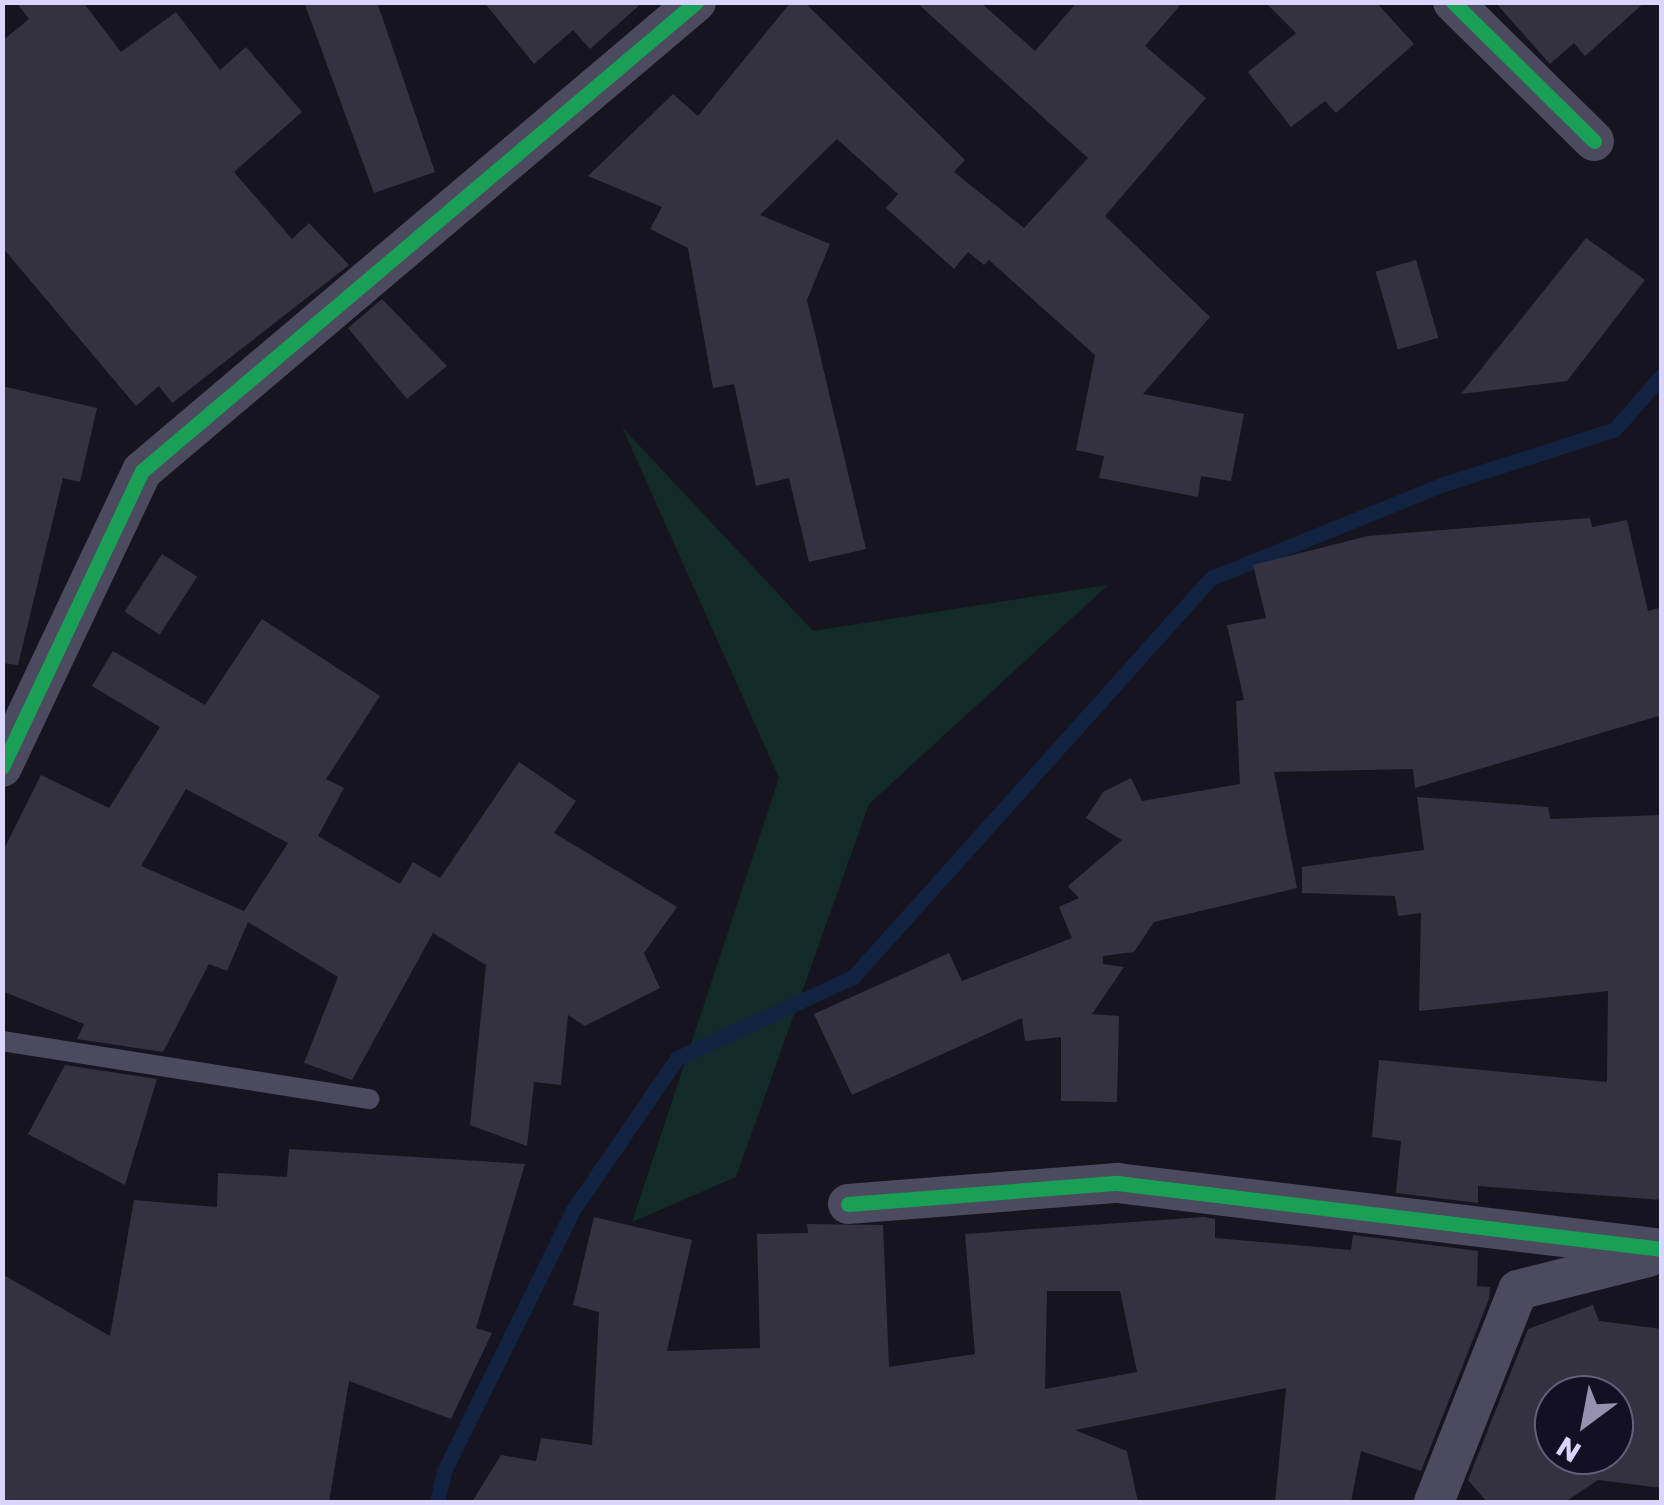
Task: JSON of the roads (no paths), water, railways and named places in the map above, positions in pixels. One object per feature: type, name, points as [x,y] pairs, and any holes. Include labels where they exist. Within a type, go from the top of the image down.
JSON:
[{"type":"street","points":[[2,766],[142,472],[696,2]]},
{"type":"street","points":[[1453,2],[1594,142]]},
{"type":"street","points":[[848,1204],[1117,1183],[1662,1252]]},
{"type":"street","points":[[1434,1502],[1518,1290],[1662,1252]]},
{"type":"lane","points":[[2,1041],[369,1099]]},
{"type":"waterway","points":[[437,1502],[444,1471],[573,1210],[677,1058],[853,977],[1211,578],[1441,485],[1615,429],[1662,375]]}]
